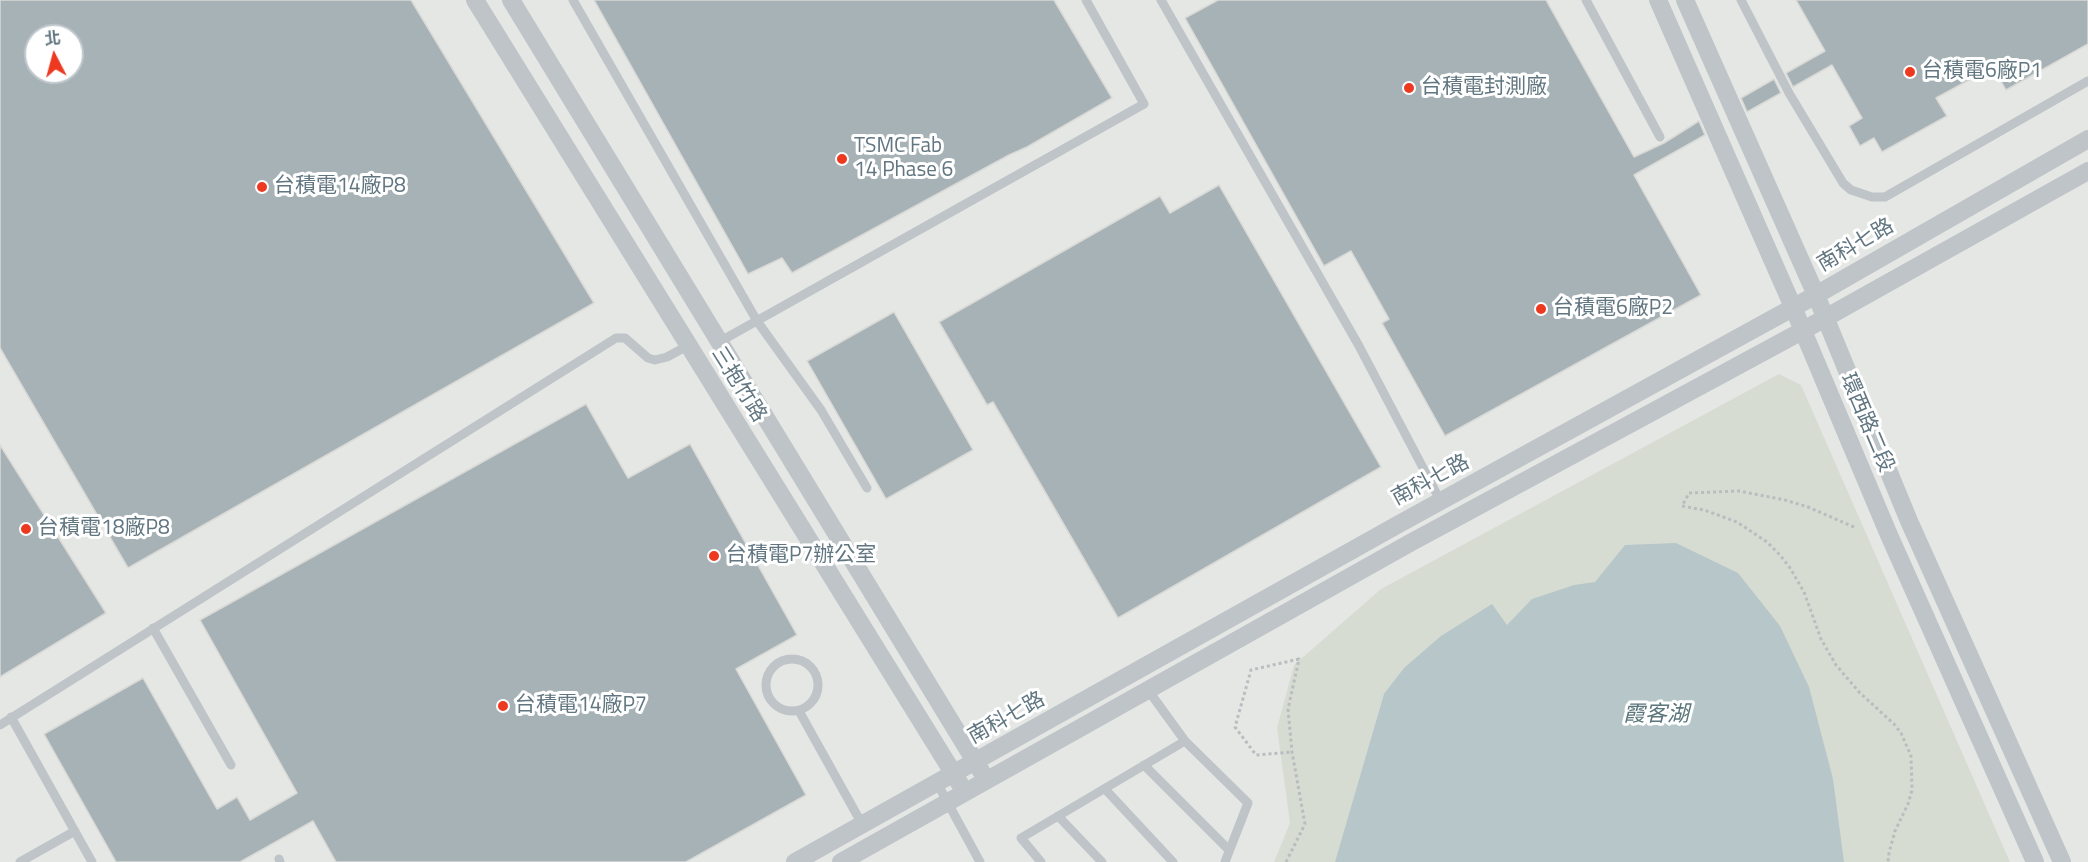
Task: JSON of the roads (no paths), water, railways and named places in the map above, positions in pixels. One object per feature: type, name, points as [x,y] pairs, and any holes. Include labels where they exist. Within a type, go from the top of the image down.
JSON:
[{"type":"street","name":"三抱竹路","points":[[475,0],[965,793]]},
{"type":"street","name":"三抱竹路","points":[[511,0],[987,780]]},
{"type":"street","name":"環西路二段","points":[[1658,0],[1793,307],[1889,535],[2035,862]]},
{"type":"street","points":[[1685,0],[1816,295]]},
{"type":"street","name":"南科七路","points":[[795,862],[1399,524],[1816,295],[2088,139]]},
{"type":"street","points":[[1825,318],[2088,171]]},
{"type":"street","name":"環西路二段","points":[[1816,295],[1909,521],[2062,862]]},
{"type":"street","name":"南科七路","points":[[841,862],[1410,543],[1825,318]]},
{"type":"lane","points":[[573,0],[757,321],[820,410],[867,488]]},
{"type":"lane","points":[[719,342],[1144,104],[1086,0]]},
{"type":"lane","points":[[1161,0],[1359,346],[1441,502]]},
{"type":"lane","points":[[1586,0],[1660,137]]},
{"type":"lane","points":[[1741,0],[1789,93],[1843,183],[1851,190],[1872,197],[1885,197],[2088,81]]},
{"type":"lane","points":[[0,725],[616,338],[625,338],[648,358],[655,360],[667,357],[687,346]]},
{"type":"lane","points":[[1399,524],[1410,543]]},
{"type":"lane","points":[[153,628],[231,765]]},
{"type":"lane","points":[[788,659],[808,664],[817,676],[816,697],[812,703],[799,711],[785,711],[778,708],[772,704],[766,691],[766,676],[774,665],[788,659]]},
{"type":"lane","points":[[1148,690],[1185,741],[1248,803],[1225,862]]},
{"type":"lane","points":[[799,711],[862,824]]},
{"type":"lane","points":[[11,717],[92,862]]},
{"type":"lane","points":[[1041,862],[1021,838],[1185,741]]},
{"type":"lane","points":[[1144,765],[1229,850]]},
{"type":"lane","points":[[937,783],[980,862]]},
{"type":"lane","points":[[1105,789],[1173,862]]},
{"type":"lane","points":[[1058,816],[1102,862]]},
{"type":"lane","points":[[20,862],[75,831]]},
{"type":"water","name":"霞客湖","points":[[1676,543],[1738,573],[1780,626],[1809,687],[1833,779],[1844,862],[1335,862],[1384,694],[1404,668],[1441,636],[1492,604],[1507,625],[1532,599],[1574,585],[1595,582],[1625,545]]},
{"type":"place","name":"台積電6廠P1","points":[[1910,72]]},
{"type":"place","name":"台積電封測廠","points":[[1409,88]]},
{"type":"place","name":"TSMC Fab 14 Phase 6","points":[[842,159]]},
{"type":"place","name":"台積電14廠P8","points":[[262,187]]},
{"type":"place","name":"台積電6廠P2","points":[[1541,309]]},
{"type":"place","name":"台積電18廠P8","points":[[26,529]]},
{"type":"place","name":"台積電P7辦公室","points":[[714,556]]},
{"type":"place","name":"台積電14廠P7","points":[[503,706]]}]
